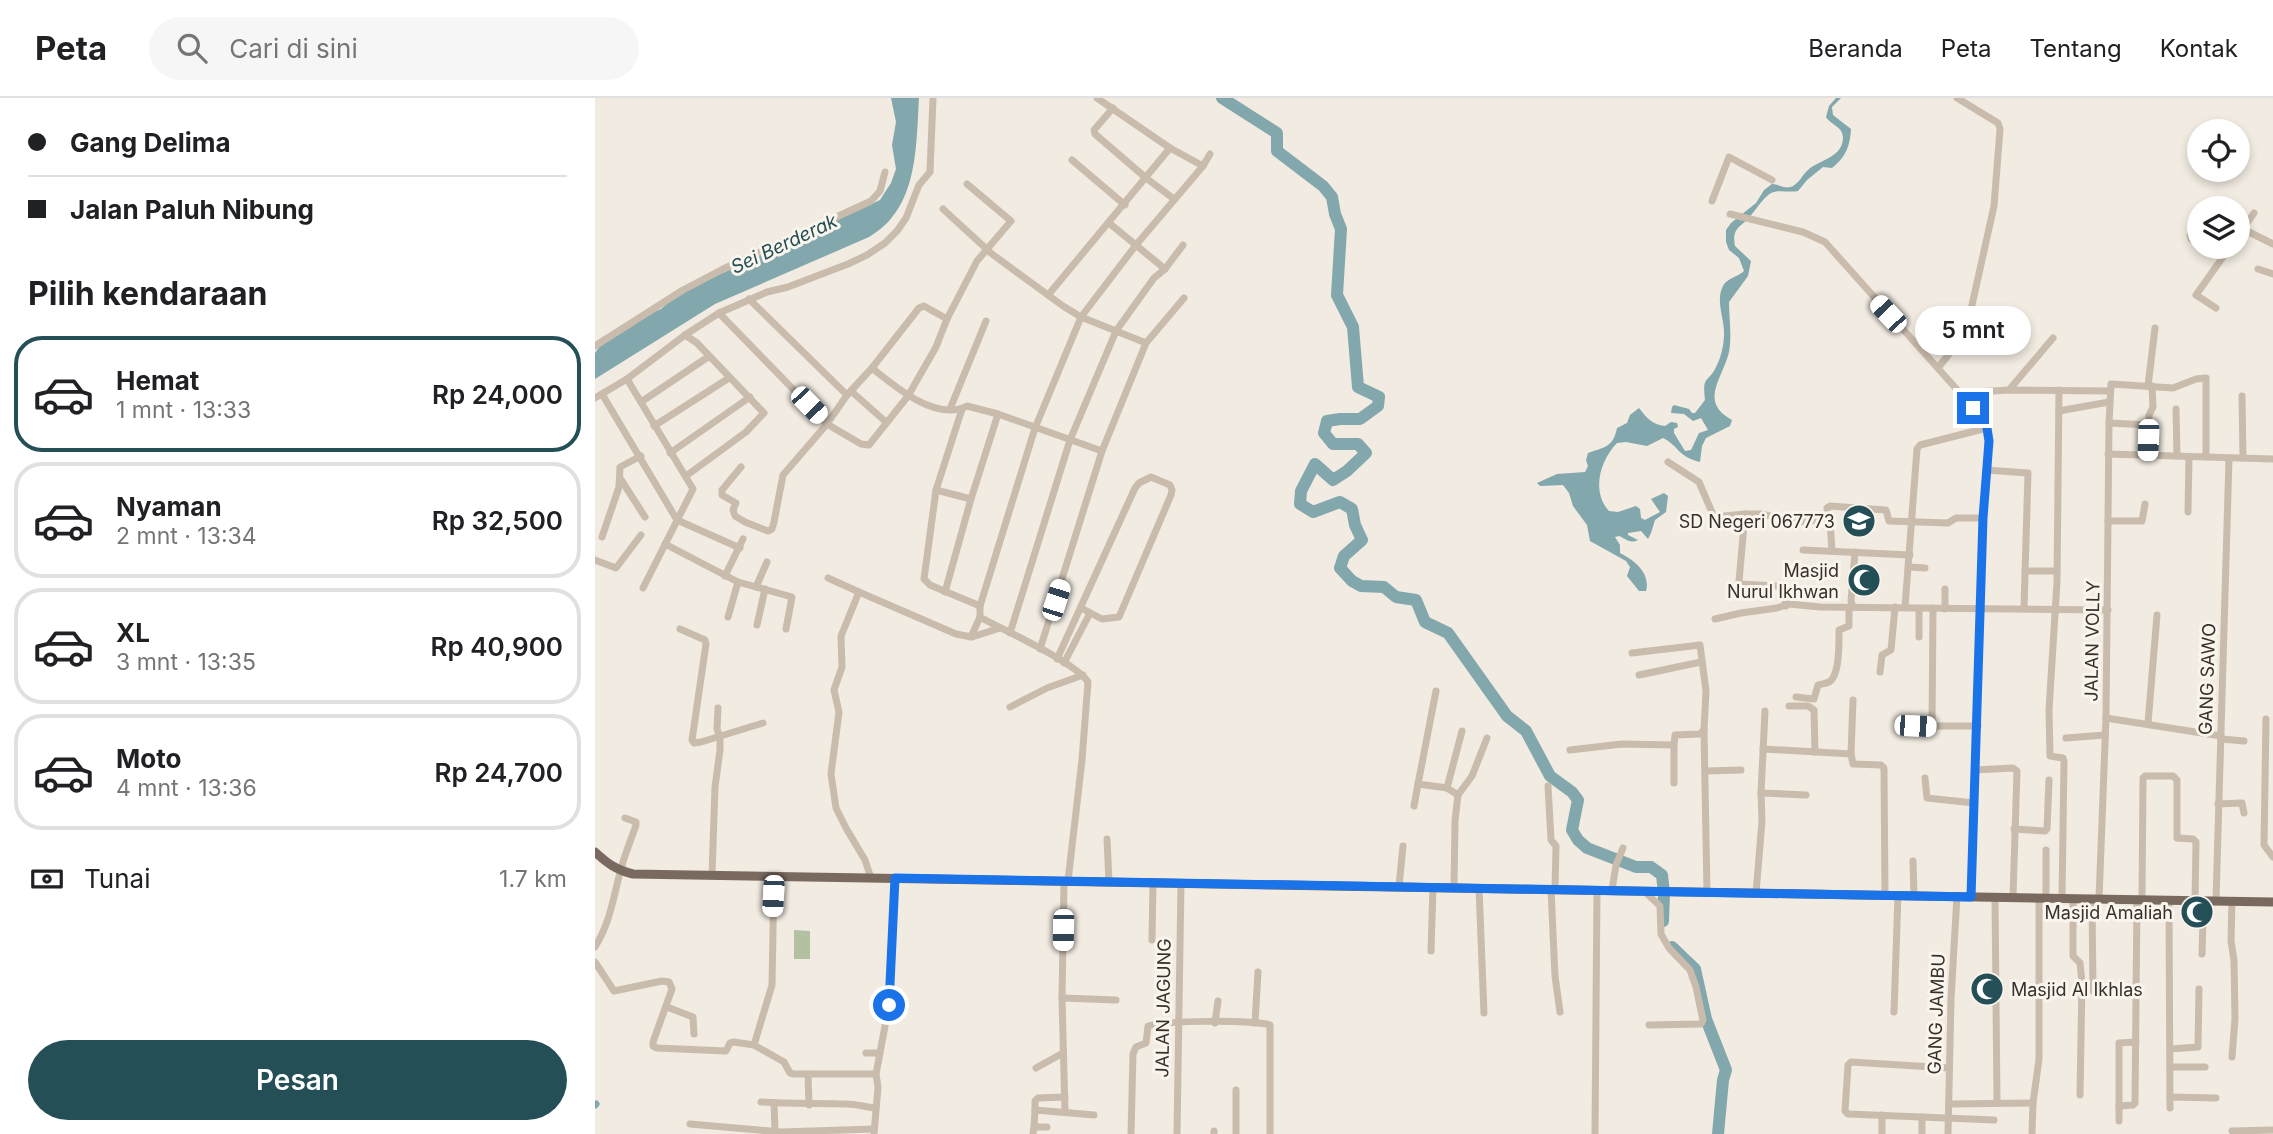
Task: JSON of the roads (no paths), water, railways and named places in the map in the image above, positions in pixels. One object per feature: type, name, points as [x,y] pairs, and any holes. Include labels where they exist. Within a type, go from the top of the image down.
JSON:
[{"type":"main road","points":[[595,852],[610,865],[633,874],[2273,902]]},
{"type":"street","points":[[740,548],[677,520],[641,456],[598,396],[627,379],[719,313],[749,299],[848,264],[867,255],[897,231],[906,218],[919,185],[930,172],[933,98]]},
{"type":"street","points":[[1097,98],[1170,148],[1203,166]]},
{"type":"street","points":[[1938,368],[1960,340],[1970,314],[1994,206],[2000,129],[1998,123],[1957,98]]},
{"type":"street","points":[[1113,108],[1094,130],[1095,134],[1174,200]]},
{"type":"street","points":[[1049,295],[1170,148]]},
{"type":"street","points":[[971,637],[980,617],[980,606],[1035,428],[1081,317],[1210,154]]},
{"type":"street","points":[[1712,201],[1729,157],[1772,180]]},
{"type":"street","points":[[1072,160],[1125,205]]},
{"type":"street","points":[[595,346],[683,290],[871,201],[880,191],[885,172]]},
{"type":"street","points":[[719,313],[827,424],[867,445],[908,396],[936,346],[977,261],[1011,222],[1011,219],[967,184]]},
{"type":"street","points":[[943,209],[992,254],[1063,306],[1081,317],[1146,343]]},
{"type":"street","points":[[2250,219],[2254,213]]},
{"type":"street","points":[[1730,214],[1803,232],[1825,242],[1986,422],[1989,441],[1983,518],[1971,897]]},
{"type":"street","points":[[1109,223],[1165,269]]},
{"type":"street","points":[[2250,235],[2273,244]]},
{"type":"street","points":[[1010,633],[1070,440],[1116,331],[1154,278],[1165,269],[1183,245]]},
{"type":"street","points":[[2216,308],[2196,295],[2221,259]]},
{"type":"street","points":[[2258,269],[2273,274]]},
{"type":"street","points":[[1040,649],[1103,452],[1146,343],[1184,298]]},
{"type":"street","points":[[749,299],[849,393],[886,422]]},
{"type":"street","points":[[741,467],[722,490],[722,495],[736,503],[733,510],[735,516],[768,531],[772,529],[774,522],[783,475],[921,306],[947,319]]},
{"type":"street","points":[[950,409],[986,321]]},
{"type":"street","points":[[2148,455],[2149,415],[2153,407],[2150,386],[2155,328]]},
{"type":"street","points":[[685,335],[764,412],[764,415],[736,440],[686,476]]},
{"type":"street","points":[[2009,390],[2053,338]]},
{"type":"street","points":[[641,401],[708,357]]},
{"type":"street","points":[[872,368],[908,396],[941,410],[962,409],[967,406],[1103,452]]},
{"type":"street","points":[[1960,393],[2150,386],[2173,388],[2203,377],[2207,379],[2206,457]]},
{"type":"street","points":[[654,426],[729,378]]},
{"type":"street","points":[[627,379],[686,476],[692,493],[686,500],[643,588]]},
{"type":"street","name":"JALAN VOLLY","points":[[2093,991],[2095,899],[2106,718],[2111,388]]},
{"type":"street","points":[[2059,390],[2049,749],[2051,756],[2063,758],[2064,761],[2062,898]]},
{"type":"street","points":[[2242,396],[2243,458]]},
{"type":"street","points":[[670,453],[750,397]]},
{"type":"street","points":[[2059,411],[2109,402]]},
{"type":"street","points":[[962,409],[936,490],[923,579],[945,592],[980,606]]},
{"type":"street","points":[[2176,409],[2177,456]]},
{"type":"street","points":[[945,592],[997,414]]},
{"type":"street","points":[[2109,423],[2149,425]]},
{"type":"street","points":[[1905,607],[1916,459],[1920,445],[1987,428]]},
{"type":"street","points":[[2108,454],[2273,459]]},
{"type":"street","points":[[603,537],[621,467],[641,456]]},
{"type":"street","points":[[2188,512],[2189,457]]},
{"type":"street","name":"GANG SAWO","points":[[2212,903],[2221,737],[2229,459]]},
{"type":"street","points":[[1668,462],[1699,482],[1714,517],[1745,513],[1801,522],[1828,519]]},
{"type":"street","points":[[1986,470],[2028,473],[2024,608]]},
{"type":"street","points":[[620,477],[645,517]]},
{"type":"street","points":[[1061,661],[1077,626],[1081,608],[1135,488],[1151,477],[1170,485],[1171,495],[1119,617],[1102,619],[1081,608]]},
{"type":"street","points":[[936,490],[971,499]]},
{"type":"street","points":[[2108,521],[2142,521],[2145,504]]},
{"type":"street","points":[[1832,551],[1827,509],[1830,506],[1886,510],[1889,521],[1948,523],[1956,518],[1983,518]]},
{"type":"street","points":[[1745,513],[1740,583],[1777,586],[1784,591],[1791,604]]},
{"type":"street","points":[[595,559],[616,568],[641,535]]},
{"type":"street","points":[[725,576],[743,539]]},
{"type":"street","points":[[665,544],[738,582],[792,597],[786,629]]},
{"type":"street","points":[[1804,550],[1910,555]]},
{"type":"street","points":[[1796,697],[1814,699],[1818,685],[1830,682],[1834,676],[1839,630],[1849,626],[1854,552]]},
{"type":"street","points":[[756,587],[767,562]]},
{"type":"street","points":[[1909,567],[1925,568]]},
{"type":"street","points":[[2025,571],[2056,571]]},
{"type":"street","points":[[828,579],[956,635],[971,637],[1000,628]]},
{"type":"street","points":[[728,617],[738,582]]},
{"type":"street","points":[[757,625],[765,589]]},
{"type":"street","points":[[1945,589],[1945,609]]},
{"type":"street","points":[[859,592],[841,636],[842,667],[834,690],[839,712],[831,775],[837,808],[865,860],[871,878]]},
{"type":"street","points":[[1717,618],[1761,612],[1791,604],[1820,607],[2108,610]]},
{"type":"street","points":[[1880,672],[1882,655],[1891,650],[1895,607]]},
{"type":"street","points":[[1919,608],[1920,637]]},
{"type":"street","points":[[1933,608],[1933,727]]},
{"type":"street","points":[[1077,626],[1090,613]]},
{"type":"street","points":[[2148,723],[2157,615]]},
{"type":"street","points":[[980,617],[1061,661],[1083,676],[1089,687],[1066,881],[1062,998],[1065,1112]]},
{"type":"street","points":[[680,629],[702,637],[706,644],[692,740],[694,743],[763,723]]},
{"type":"street","points":[[1632,653],[1700,645],[1706,691],[1704,817],[1707,830],[1707,892]]},
{"type":"street","points":[[1639,675],[1701,662]]},
{"type":"street","points":[[1010,707],[1047,688],[1083,676]]},
{"type":"street","points":[[1413,806],[1436,691]]},
{"type":"street","points":[[1853,700],[1853,764],[1881,765],[1885,768],[1885,895]]},
{"type":"street","points":[[1789,706],[1808,706],[1814,710],[1815,752]]},
{"type":"street","points":[[712,875],[715,786],[720,737],[717,729],[718,708]]},
{"type":"street","points":[[1756,893],[1762,821],[1765,711]]},
{"type":"street","points":[[2106,718],[2244,741]]},
{"type":"street","points":[[2266,719],[2264,845],[2273,858]]},
{"type":"street","points":[[1915,726],[1978,726]]},
{"type":"street","points":[[1674,783],[1675,735],[1700,734],[1704,730]]},
{"type":"street","points":[[1447,788],[1462,731]]},
{"type":"street","points":[[2066,738],[2105,735]]},
{"type":"street","points":[[1454,887],[1458,794],[1472,776],[1487,738]]},
{"type":"street","points":[[1570,750],[1622,744],[1674,746]]},
{"type":"street","points":[[1763,749],[1851,754]]},
{"type":"street","points":[[1975,768],[2015,768],[2017,771],[2013,897]]},
{"type":"street","points":[[1706,771],[1741,770]]},
{"type":"street","points":[[2119,1106],[2134,1104],[2143,777],[2173,776],[2177,779],[2176,838],[2193,839],[2196,842],[2195,900]]},
{"type":"street","points":[[1926,778],[1927,798],[1974,803]]},
{"type":"street","points":[[2014,829],[2047,829],[2049,780]]},
{"type":"street","points":[[1418,784],[1447,788],[1458,794]]},
{"type":"street","points":[[1548,786],[1551,840],[1556,846],[1553,889],[1555,976],[1560,1012]]},
{"type":"street","points":[[1761,793],[1807,795]]},
{"type":"street","points":[[2218,804],[2242,803],[2244,813]]},
{"type":"street","points":[[595,947],[603,934],[636,822],[625,818]]},
{"type":"street","points":[[1107,839],[1108,882]]},
{"type":"street","points":[[1399,886],[1403,846]]},
{"type":"street","points":[[1612,890],[1623,848]]},
{"type":"street","points":[[2032,1134],[2039,1059],[2046,850]]},
{"type":"street","points":[[1913,861],[1914,895]]},
{"type":"street","points":[[754,1045],[772,985],[775,876]]},
{"type":"street","points":[[689,1124],[775,1132],[874,1132],[878,1087],[876,1074],[889,1005],[895,878]]},
{"type":"street","points":[[1152,940],[1153,882]]},
{"type":"street","name":"JALAN JAGUNG","points":[[1177,1134],[1181,883]]},
{"type":"street","points":[[1431,951],[1433,887]]},
{"type":"street","points":[[1479,888],[1484,1013]]},
{"type":"street","points":[[1595,1134],[1597,890]]},
{"type":"street","points":[[1644,891],[1660,906],[1661,934],[1666,943],[1692,975],[1703,1020],[1702,1024],[1649,1025]]},
{"type":"street","points":[[1894,1012],[1898,895]]},
{"type":"street","points":[[2273,895],[2273,902]]},
{"type":"street","name":"GANG JAMBU","points":[[1948,1134],[1957,896]]},
{"type":"street","points":[[1995,897],[1997,1103]]},
{"type":"street","points":[[2073,898],[2073,956],[2080,963],[2082,982],[2080,1095]]},
{"type":"street","points":[[2169,900],[2170,1108]]},
{"type":"street","points":[[2232,901],[2235,1019],[2232,1057]]},
{"type":"street","points":[[2202,954],[2203,921],[2207,918]]},
{"type":"street","points":[[595,962],[614,991],[662,981],[669,982],[672,989],[653,1042],[653,1046],[657,1048],[726,1051],[731,1042],[754,1045],[784,1062],[790,1073],[876,1074]]},
{"type":"street","points":[[1255,1023],[1258,972]]},
{"type":"street","points":[[2170,1049],[2198,1047],[2199,989]]},
{"type":"street","points":[[1062,998],[1116,1000]]},
{"type":"street","points":[[1215,1023],[1218,1001]]},
{"type":"street","points":[[667,1007],[693,1017],[694,1034]]},
{"type":"street","points":[[1131,1134],[1135,1049],[1146,1043],[1149,1025],[1179,1023],[1269,1024],[1270,1134]]},
{"type":"street","points":[[2119,1121],[2119,1043],[2136,1042]]},
{"type":"street","points":[[866,1054],[880,1053]]},
{"type":"street","points":[[1036,1068],[1063,1053]]},
{"type":"street","points":[[1949,1068],[1851,1062],[1848,1065],[1845,1111],[1848,1114],[1994,1120]]},
{"type":"street","points":[[2170,1067],[2205,1067]]},
{"type":"street","points":[[808,1074],[809,1105]]},
{"type":"street","points":[[1235,1090],[1236,1134]]},
{"type":"street","points":[[1047,1127],[1034,1130],[1035,1101],[1038,1098],[1065,1097]]},
{"type":"street","points":[[2170,1097],[2216,1098]]},
{"type":"street","points":[[761,1102],[852,1104],[875,1108]]},
{"type":"street","points":[[774,1103],[775,1132]]},
{"type":"street","points":[[1949,1104],[2033,1103]]},
{"type":"street","points":[[1035,1110],[1094,1115]]},
{"type":"street","points":[[1882,1115],[1882,1134]]},
{"type":"street","points":[[1922,1117],[1922,1134]]},
{"type":"street","points":[[2232,1131],[2273,1130]]},
{"type":"water","name":"Sei Berderak","points":[[891,98],[919,98],[911,176],[906,194],[885,225],[869,237],[715,304],[595,379],[595,353],[602,343],[642,317],[766,251],[880,200],[896,169],[892,145],[896,122]]},
{"type":"water","points":[[1836,98],[1841,98],[1832,107],[1833,115],[1851,129],[1848,146],[1841,160],[1832,168],[1823,167],[1798,191],[1771,193],[1735,234],[1735,246],[1751,261],[1748,276],[1729,302],[1729,352],[1715,389],[1716,405],[1732,420],[1730,426],[1706,438],[1700,462],[1687,457],[1663,438],[1647,446],[1617,443],[1602,467],[1600,494],[1609,511],[1618,512],[1636,506],[1640,509],[1641,518],[1645,520],[1660,512],[1651,499],[1664,493],[1668,496],[1666,512],[1655,520],[1648,539],[1641,531],[1628,533],[1638,540],[1635,541],[1615,537],[1620,545],[1620,553],[1636,563],[1644,573],[1646,591],[1639,591],[1627,576],[1630,567],[1626,561],[1590,541],[1587,525],[1573,506],[1563,485],[1540,486],[1537,483],[1557,474],[1585,472],[1588,453],[1610,443],[1617,428],[1627,423],[1630,415],[1639,408],[1656,424],[1665,426],[1671,422],[1677,423],[1678,427],[1674,429],[1674,433],[1685,451],[1691,450],[1699,433],[1708,430],[1701,418],[1693,421],[1684,414],[1671,413],[1674,405],[1695,413],[1705,400],[1705,383],[1721,355],[1724,329],[1721,292],[1727,281],[1744,271],[1739,258],[1729,250],[1726,230],[1756,203],[1764,190],[1772,184],[1793,186],[1813,166],[1835,154],[1843,137],[1839,128],[1826,117],[1829,106]]},
{"type":"waterway","points":[[1222,98],[1277,133],[1277,151],[1323,186],[1332,197],[1341,229],[1337,295],[1353,327],[1358,387],[1379,397],[1378,406],[1360,419],[1327,421],[1324,433],[1333,444],[1358,444],[1366,453],[1333,480],[1315,464],[1301,491],[1300,504],[1313,512],[1340,502],[1352,509],[1362,540],[1344,556],[1340,568],[1361,586],[1384,587],[1396,597],[1416,600],[1425,622],[1448,633],[1507,716],[1526,731],[1550,776],[1572,792],[1578,800],[1572,830],[1578,840],[1587,848],[1636,867],[1651,867],[1662,875],[1663,921]]},
{"type":"waterway","points":[[1672,947],[1695,969],[1706,1019],[1726,1070],[1718,1134]]},
{"type":"tunnel","points":[[2207,917],[2209,907]]},
{"type":"place","name":"SD Negeri 067773","points":[[1859,521]]},
{"type":"place","name":"Masjid Nurul Ikhwan","points":[[1864,580]]},
{"type":"place","name":"Masjid Amaliah","points":[[2197,912]]},
{"type":"place","name":"Masjid Al Ikhlas","points":[[1987,989]]}]
